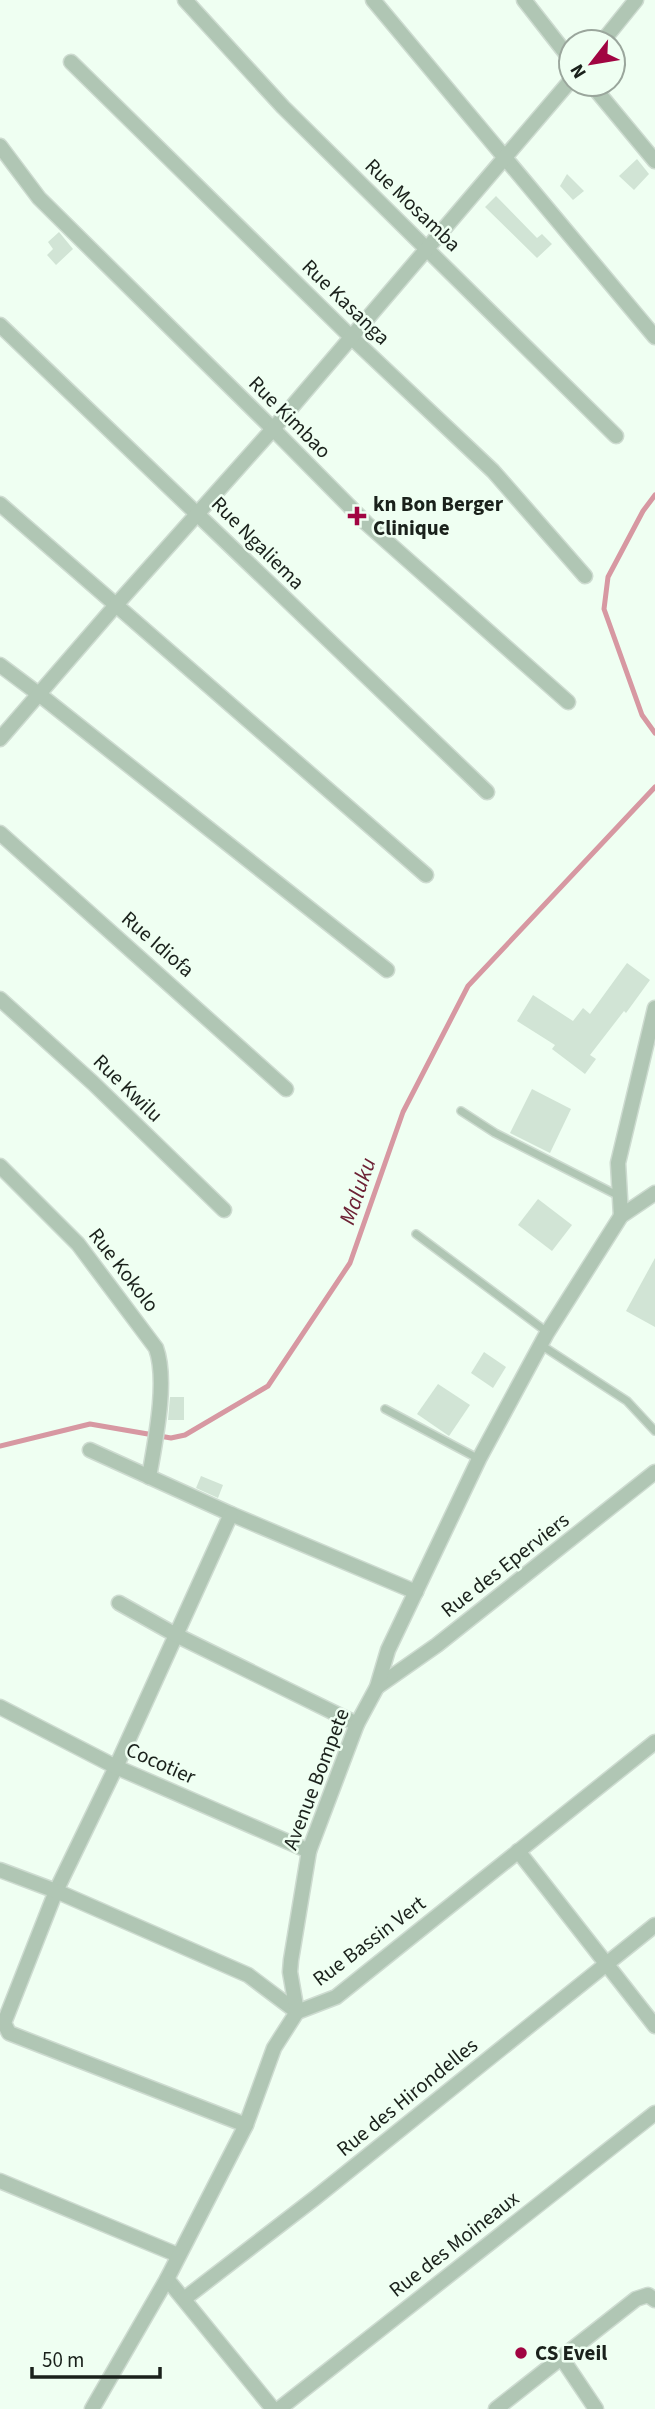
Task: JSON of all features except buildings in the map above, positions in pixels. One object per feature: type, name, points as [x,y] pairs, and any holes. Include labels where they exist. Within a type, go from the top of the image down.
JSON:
[{"type":"street","name":"Rue Mosamba","points":[[184,0],[283,107],[615,436]]},
{"type":"street","points":[[373,0],[655,337]]},
{"type":"street","points":[[524,0],[557,42]]},
{"type":"street","points":[[613,28],[636,0]]},
{"type":"street","name":"Rue Kasanga","points":[[71,62],[351,337],[494,471],[586,576]]},
{"type":"street","points":[[0,739],[273,429],[557,97]]},
{"type":"street","points":[[602,98],[655,162]]},
{"type":"street","name":"Rue Kimbao","points":[[0,146],[39,198],[380,537],[568,702]]},
{"type":"street","name":"Rue Ngaliema","points":[[0,325],[487,792]]},
{"type":"street","points":[[0,504],[426,875]]},
{"type":"street","points":[[0,665],[387,970]]},
{"type":"street","name":"Rue Idiofa","points":[[0,833],[286,1089]]},
{"type":"street","name":"Rue Kwilu","points":[[0,999],[93,1083],[224,1210]]},
{"type":"street","points":[[621,1216],[618,1163],[621,1144],[655,1008]]},
{"type":"street","name":"Rue Kokolo","points":[[0,1166],[78,1244],[151,1339],[160,1360],[156,1433],[149,1477]]},
{"type":"street","name":"Avenue Bompete","points":[[297,2012],[290,1972],[309,1850],[357,1724],[377,1687],[383,1661],[479,1459],[544,1339],[621,1216],[655,1193]]},
{"type":"street","points":[[90,1450],[230,1514],[415,1592]]},
{"type":"street","name":"Rue des Eperviers","points":[[377,1687],[437,1645],[653,1479]]},
{"type":"street","points":[[230,1514],[116,1767],[56,1891],[5,2015],[5,2028],[9,2033],[246,2125]]},
{"type":"street","points":[[119,1604],[357,1724]]},
{"type":"street","name":"Cocotier","points":[[0,1707],[116,1767],[309,1850]]},
{"type":"street","name":"Rue Bassin Vert","points":[[297,2012],[336,1997],[655,1742]]},
{"type":"street","points":[[518,1851],[655,2026]]},
{"type":"street","points":[[0,1870],[56,1891],[248,1975],[297,2012],[274,2048],[246,2125],[167,2280],[92,2409]]},
{"type":"street","name":"Rue des Hirondelles","points":[[184,2299],[315,2198],[655,1925]]},
{"type":"street","name":"Rue des Moineaux","points":[[279,2409],[655,2113]]},
{"type":"street","points":[[0,2181],[178,2255]]},
{"type":"street","points":[[167,2280],[273,2409]]},
{"type":"street","points":[[496,2409],[636,2299],[648,2295],[655,2300]]},
{"type":"street","points":[[561,2357],[596,2409]]},
{"type":"lane","points":[[461,1111],[495,1133],[620,1196]]},
{"type":"lane","points":[[416,1234],[544,1339],[627,1401],[655,1432]]},
{"type":"lane","points":[[385,1409],[479,1459]]},
{"type":"waterway","name":"Maluku","points":[[655,495],[643,511],[608,577],[604,609],[642,715],[655,733]]},
{"type":"waterway","name":"Maluku","points":[[0,1446],[90,1424],[171,1438],[185,1435],[268,1386],[350,1263],[403,1112],[468,986],[655,787]]},
{"type":"place","name":"kn Bon Berger Clinique","points":[[357,516]]},
{"type":"place","name":"CS Eveil","points":[[521,2353]]}]
